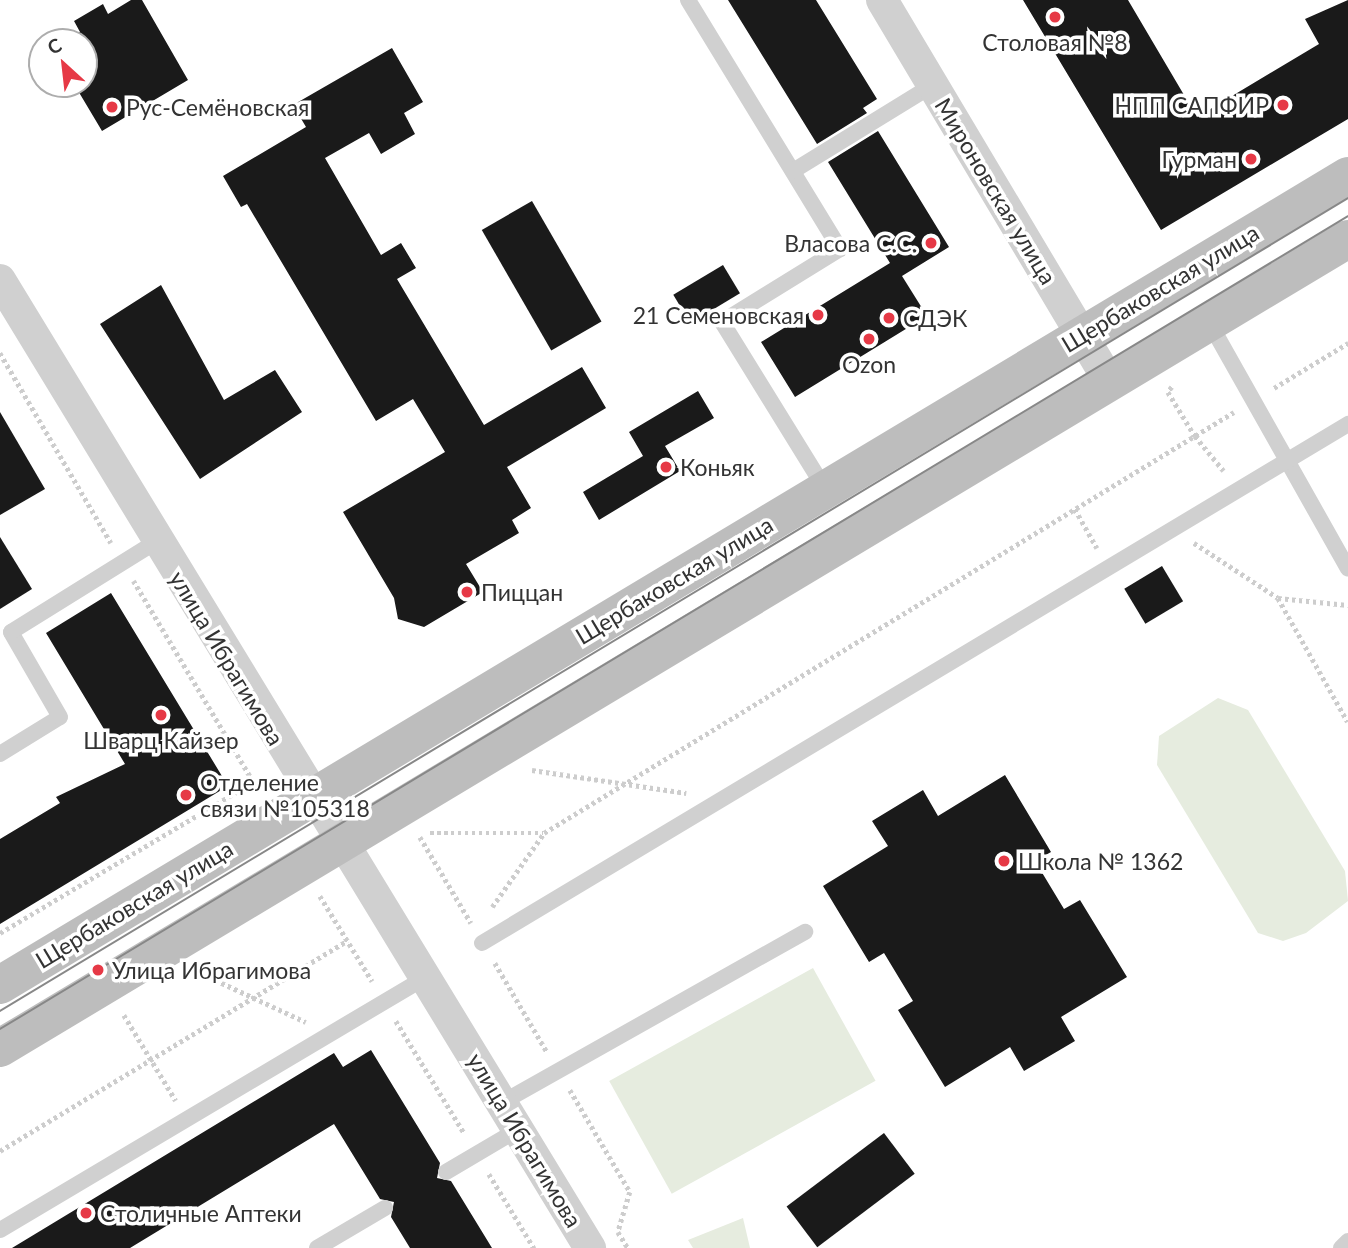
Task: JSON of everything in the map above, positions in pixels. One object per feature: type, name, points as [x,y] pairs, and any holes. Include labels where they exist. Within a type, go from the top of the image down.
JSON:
[{"type":"main road","name":"Щербаковская улица","points":[[0,985],[1348,176]]},
{"type":"main road","points":[[0,1048],[1348,239]]},
{"type":"street","name":"Мироновская улица","points":[[882,0],[1110,382]]},
{"type":"street","name":"улица Ибрагимова","points":[[0,280],[312,797],[345,841],[590,1248]]},
{"type":"lane","points":[[688,0],[840,249],[722,322],[825,489]]},
{"type":"lane","points":[[793,171],[933,85]]},
{"type":"lane","points":[[1209,322],[1348,569]]},
{"type":"lane","points":[[482,943],[1348,424]]},
{"type":"lane","points":[[0,754],[60,717],[11,632],[157,541]]},
{"type":"lane","points":[[503,1102],[806,932]]},
{"type":"lane","points":[[0,1230],[426,976]]},
{"type":"lane","points":[[446,1172],[519,1129]]},
{"type":"lane","points":[[317,1248],[342,1242],[385,1208]]},
{"type":"lane","points":[[1341,1248],[1348,1241]]},
{"type":"path","points":[[418,833],[475,931],[544,833],[1348,343]]},
{"type":"path","points":[[1182,376],[1168,392],[1195,436],[1239,489]]},
{"type":"path","points":[[1075,509],[1108,566]]},
{"type":"path","points":[[1172,528],[1278,598],[1348,722]]},
{"type":"path","points":[[1278,598],[1348,605]]},
{"type":"path","points":[[517,776],[528,770],[725,799]]},
{"type":"path","points":[[0,933],[253,782]]},
{"type":"path","points":[[418,833],[440,820]]},
{"type":"path","points":[[418,833],[544,833]]},
{"type":"path","points":[[319,894],[534,1248]]},
{"type":"path","points":[[0,1151],[347,941]]},
{"type":"path","points":[[482,943],[631,1192],[618,1232],[628,1248]]},
{"type":"path","points":[[192,969],[331,1033]]},
{"type":"path","points":[[122,1011],[186,1119]]},
{"type":"shaded area","points":[[1218,698],[1248,710],[1345,871],[1348,901],[1306,933],[1283,941],[1258,933],[1157,765],[1159,736]]},
{"type":"shaded area","points":[[813,968],[876,1081],[672,1194],[609,1081]]},
{"type":"shaded area","points":[[743,1218],[750,1248],[693,1248],[688,1240]]},
{"type":"building","points":[[131,0],[142,0],[188,80],[102,131],[82,98],[98,98],[98,28],[78,28],[74,21],[103,4],[108,14]]},
{"type":"building","points":[[728,0],[816,0],[877,99],[863,108],[867,113],[817,144]]},
{"type":"building","name":"НПП САПФИР","points":[[1023,0],[1128,0],[1197,117],[1319,44],[1305,19],[1348,0],[1348,119],[1161,230]]},
{"type":"building","points":[[392,48],[423,102],[404,113],[415,134],[381,154],[369,133],[325,158],[381,255],[401,243],[416,268],[397,279],[484,425],[582,367],[606,408],[507,467],[531,508],[512,520],[519,533],[466,564],[483,592],[424,627],[398,619],[394,598],[343,512],[445,452],[413,399],[376,421],[247,204],[241,207],[223,176],[306,127],[293,105]]},
{"type":"building","points":[[878,131],[949,247],[902,276],[927,316],[795,397],[761,342],[890,263],[828,162]]},
{"type":"building","points":[[532,201],[602,321],[551,350],[482,230]]},
{"type":"building","points":[[723,265],[740,293],[690,323],[673,295]]},
{"type":"building","points":[[161,285],[224,400],[275,370],[302,412],[200,479],[100,324]]},
{"type":"building","points":[[698,391],[714,418],[665,446],[680,471],[599,520],[583,492],[643,456],[629,432]]},
{"type":"building","points":[[0,412],[45,489],[0,515]]},
{"type":"building","points":[[0,537],[32,589],[0,609]]},
{"type":"building","points":[[1162,566],[1183,601],[1145,624],[1124,589]]},
{"type":"building","points":[[111,593],[228,786],[0,924],[0,839],[60,803],[56,797],[125,764],[46,633]]},
{"type":"building","points":[[1005,775],[1051,852],[1035,861],[1064,909],[1080,900],[1127,977],[1061,1017],[1075,1041],[1024,1071],[1010,1047],[945,1087],[898,1010],[913,1001],[884,953],[869,962],[823,886],[888,846],[872,821],[923,790],[938,816]]},
{"type":"building","points":[[371,1050],[440,1163],[437,1178],[451,1181],[492,1248],[410,1248],[391,1217],[394,1202],[380,1199],[334,1124],[130,1248],[12,1248],[334,1053],[343,1067]]},
{"type":"building","points":[[884,1133],[915,1174],[817,1247],[787,1206]]},
{"type":"tram line","points":[[0,1011],[1348,198]]},
{"type":"tram line","points":[[0,1029],[1348,216]]},
{"type":"place","name":"Столовая №8","points":[[1055,17]]},
{"type":"place","name":"НПП САПФИР","points":[[1283,105]]},
{"type":"place","name":"Рус-Семёновская","points":[[112,107]]},
{"type":"place","name":"Гурман","points":[[1251,159]]},
{"type":"place","name":"Власова С.С.","points":[[931,243]]},
{"type":"place","name":"21 Семеновская","points":[[818,315]]},
{"type":"place","name":"СДЭК","points":[[889,318]]},
{"type":"place","name":"Ozon","points":[[869,339]]},
{"type":"place","name":"Коньяк","points":[[666,467]]},
{"type":"place","name":"Пиццан","points":[[467,592]]},
{"type":"place","name":"Шварц Кайзер","points":[[161,715]]},
{"type":"place","name":"Отделение связи №105318","points":[[186,795]]},
{"type":"place","name":"Школа № 1362","points":[[1004,861]]},
{"type":"place","name":"Улица Ибрагимова","points":[[98,970]]},
{"type":"place","name":"Столичные Аптеки","points":[[86,1213]]}]
